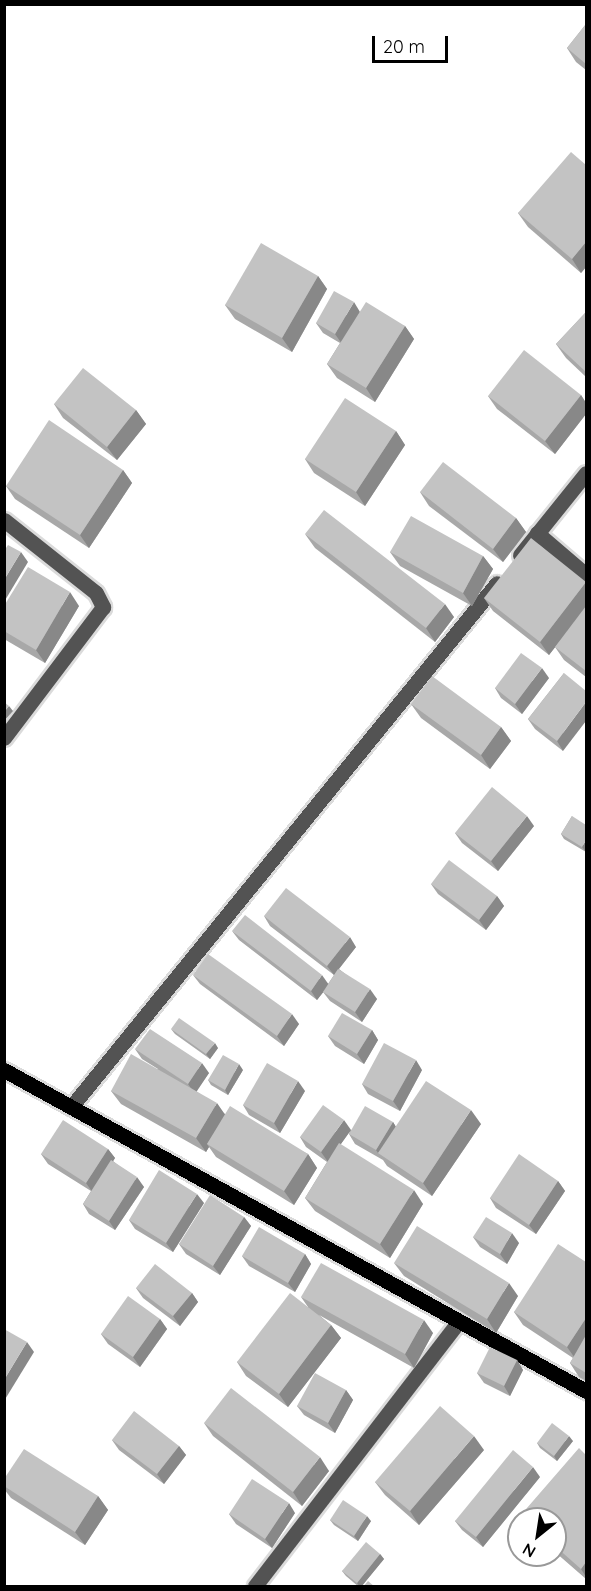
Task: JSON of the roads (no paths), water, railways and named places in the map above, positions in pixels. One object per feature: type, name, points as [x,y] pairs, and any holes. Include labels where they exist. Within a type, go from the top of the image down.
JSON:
[{"type":"main road","points":[[4,1070],[586,1392]]},
{"type":"street","points":[[71,1107],[586,473]]},
{"type":"street","points":[[4,520],[96,593],[103,607],[4,738]]},
{"type":"street","points":[[537,533],[586,575]]},
{"type":"street","points":[[255,1587],[459,1320]]}]
